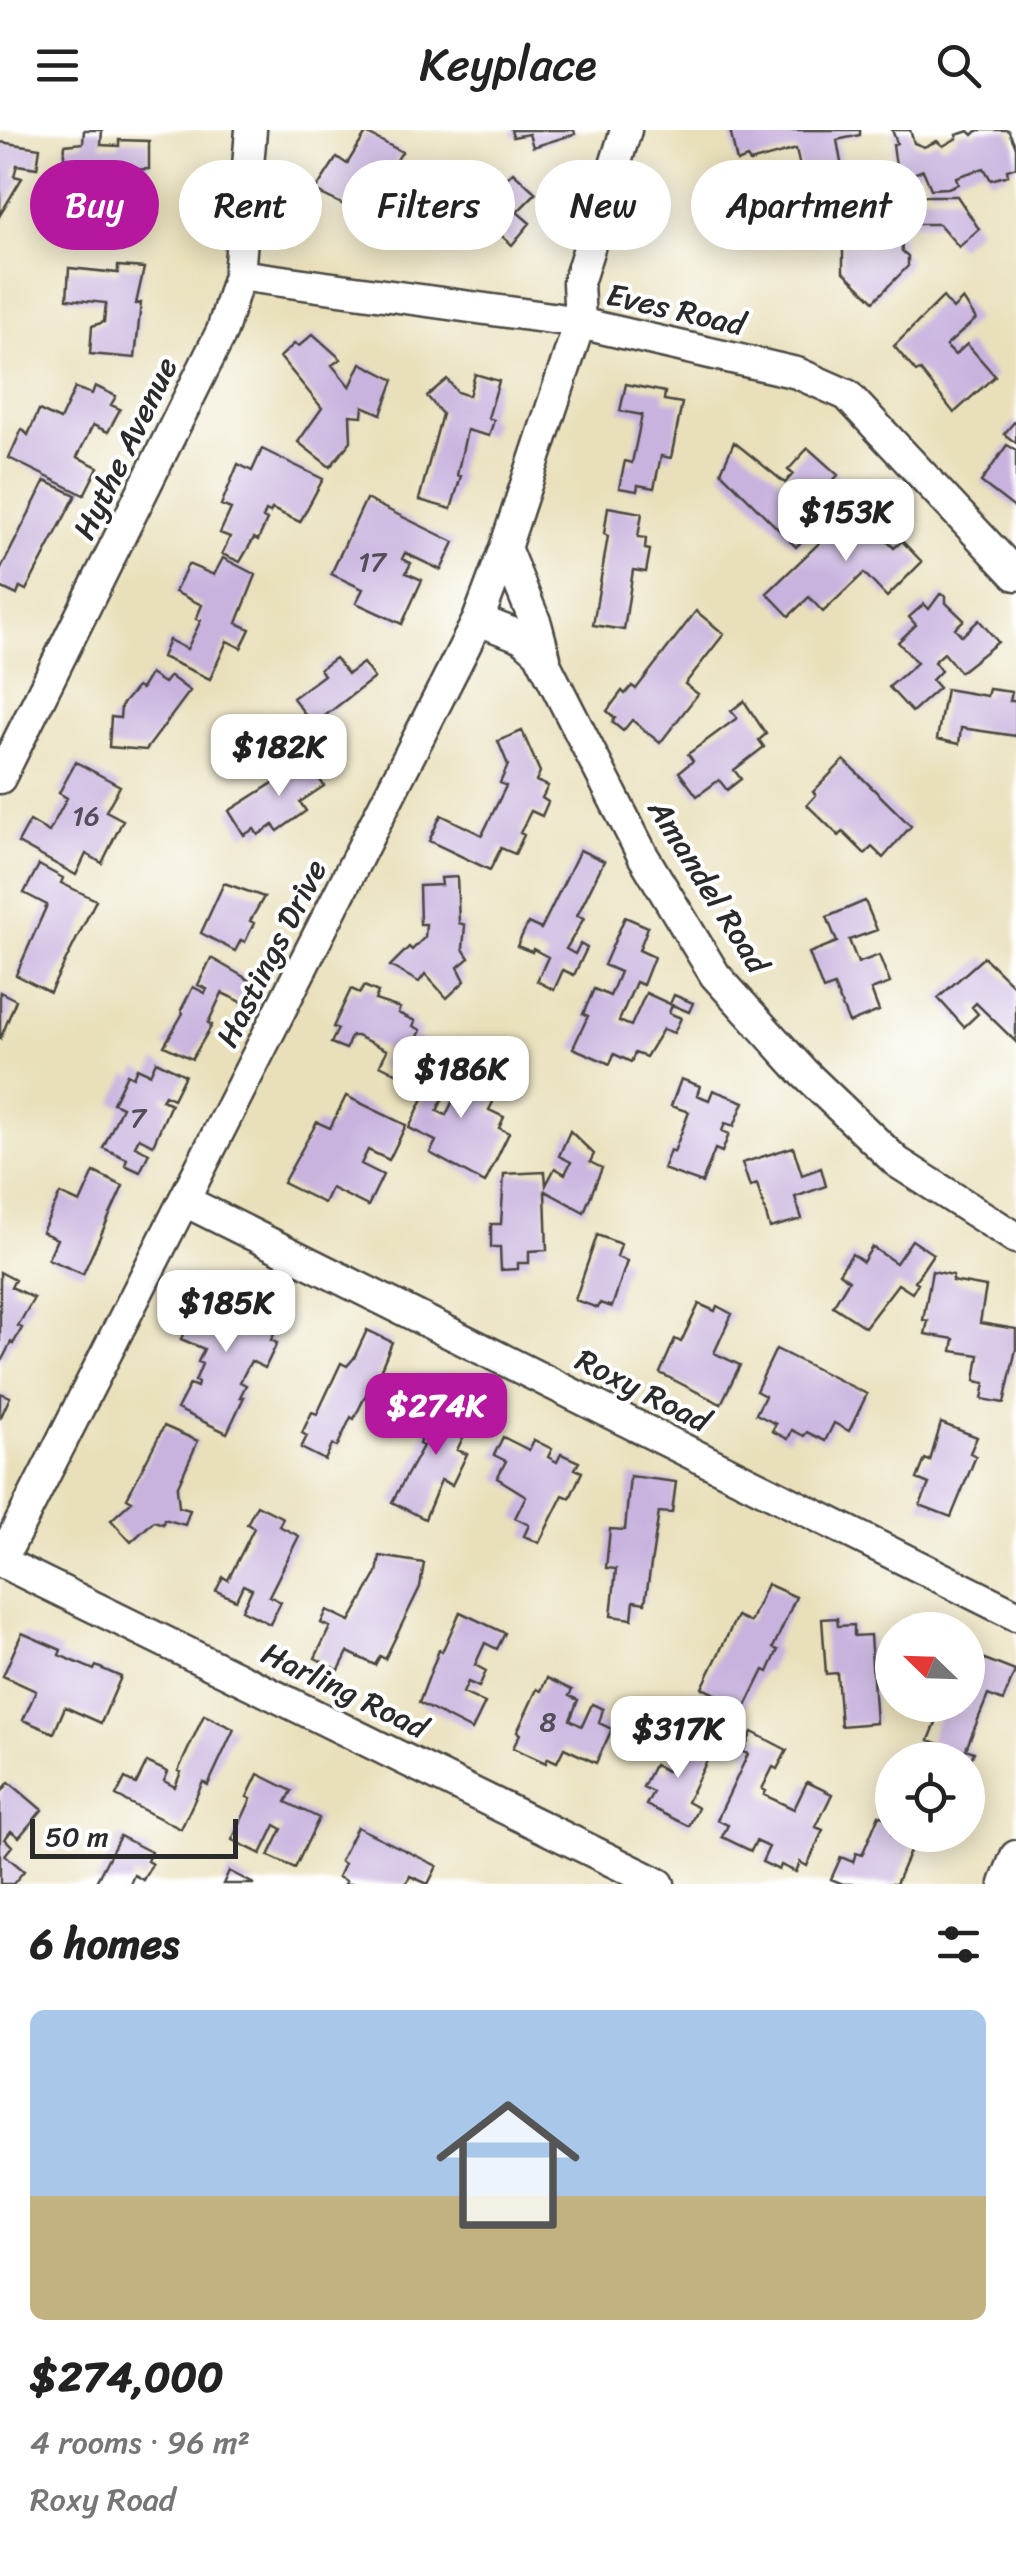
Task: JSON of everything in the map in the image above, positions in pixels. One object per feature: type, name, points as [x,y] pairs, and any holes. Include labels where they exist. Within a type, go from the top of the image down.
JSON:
[{"type":"street","name":"Hythe Avenue","points":[[0,778],[222,331],[239,274],[251,130]]},
{"type":"street","name":"Hastings Drive","points":[[1,1561],[478,620],[580,322],[578,283],[626,130]]},
{"type":"street","name":"Eves Road","points":[[239,274],[580,322],[798,373],[847,395],[1016,575]]},
{"type":"street","points":[[505,548],[536,624],[546,662]]},
{"type":"street","name":"Amandel Road","points":[[478,620],[522,638],[546,662],[643,856],[715,974],[804,1072],[897,1162],[1016,1238]]},
{"type":"street","name":"Roxy Road","points":[[186,1201],[1016,1615]]},
{"type":"street","name":"Harling Road","points":[[1,1561],[659,1884]]},
{"type":"street","points":[[1005,1884],[1016,1856]]},
{"type":"building","points":[[84,130],[102,130],[101,145],[119,146],[119,140],[149,141],[149,160],[64,160],[65,145],[83,143]]},
{"type":"building","points":[[511,130],[574,130],[575,134],[533,147],[529,134],[513,137]]},
{"type":"building","points":[[730,130],[860,130],[860,135],[837,140],[841,160],[798,160],[796,149],[757,160],[737,160]]},
{"type":"building","points":[[892,130],[910,130],[914,143],[924,147],[937,141],[943,146],[956,135],[969,131],[973,135],[978,130],[1008,130],[1016,147],[1016,167],[1007,170],[1008,175],[991,180],[984,168],[956,177],[958,184],[948,188],[931,189],[927,160],[895,160],[893,145],[897,143]]},
{"type":"building","points":[[366,133],[402,152],[397,160],[349,160]]},
{"type":"building","points":[[0,142],[40,148],[38,160],[30,160],[30,167],[17,165],[14,176],[22,178],[0,215]]},
{"type":"building","points":[[337,157],[342,160],[342,204],[322,194],[322,180]]},
{"type":"building","points":[[515,174],[535,192],[517,212],[530,223],[515,241]]},
{"type":"building","points":[[927,196],[957,196],[979,229],[959,247],[939,224],[927,224]]},
{"type":"building","points":[[843,250],[902,250],[908,256],[908,266],[874,301],[843,271]]},
{"type":"building","points":[[118,266],[144,268],[136,304],[141,303],[135,358],[90,354],[92,326],[104,322],[106,303],[67,299],[69,268],[118,273]]},
{"type":"building","points":[[943,297],[953,309],[963,299],[976,319],[946,346],[955,355],[967,344],[995,376],[954,413],[920,370],[916,372],[894,346]]},
{"type":"building","points":[[313,334],[341,359],[332,365],[350,387],[361,363],[394,380],[381,414],[363,406],[362,416],[350,415],[351,441],[330,467],[298,442],[322,408],[280,357]]},
{"type":"building","points":[[475,374],[499,381],[488,418],[494,420],[489,436],[467,430],[457,475],[461,476],[451,509],[419,500],[442,414],[427,396],[447,379],[457,392],[469,396]]},
{"type":"building","points":[[626,384],[665,392],[664,400],[682,403],[671,458],[661,456],[654,488],[619,488],[625,461],[632,463],[642,415],[620,411]]},
{"type":"building","points":[[95,386],[116,396],[111,405],[120,409],[108,432],[93,425],[77,457],[98,467],[84,495],[9,458],[22,429],[28,435],[39,410],[60,420],[75,388],[92,394]]},
{"type":"building","points":[[1016,420],[1016,443],[1004,434]]},
{"type":"building","points":[[734,442],[785,483],[793,474],[788,470],[808,448],[838,475],[818,497],[808,488],[800,497],[824,519],[796,547],[721,472]]},
{"type":"building","points":[[1007,445],[1016,450],[1016,509],[981,482]]},
{"type":"building","points":[[262,449],[323,479],[300,522],[272,509],[270,513],[266,511],[263,518],[267,520],[258,540],[254,538],[240,562],[222,554],[230,537],[220,533],[231,509],[221,505],[238,464],[252,471]]},
{"type":"building","points":[[45,481],[76,495],[26,590],[20,587],[17,595],[0,587],[0,571]]},
{"type":"building","points":[[366,499],[454,542],[441,570],[405,553],[402,559],[411,563],[406,573],[422,580],[402,624],[356,603],[363,589],[331,574]]},
{"type":"building","points":[[863,501],[890,530],[883,537],[894,548],[902,541],[922,562],[887,597],[864,573],[823,612],[809,597],[789,616],[767,593]]},
{"type":"building","points":[[608,507],[642,513],[638,537],[646,538],[645,549],[650,550],[646,572],[633,570],[624,630],[593,625],[608,536],[604,534]]},
{"type":"building","points":[[223,558],[256,575],[237,623],[250,629],[241,648],[227,641],[210,679],[162,657],[169,640],[187,649],[201,620],[196,619],[202,605],[175,592],[188,564],[214,575]]},
{"type":"building","points":[[940,594],[946,596],[946,603],[964,620],[955,628],[962,636],[979,620],[998,642],[960,672],[944,653],[934,662],[941,671],[932,680],[939,688],[912,712],[889,687],[917,663],[898,642],[916,625],[909,617],[924,604],[929,609]]},
{"type":"building","points":[[696,611],[724,634],[685,684],[698,694],[660,743],[632,720],[623,731],[607,711],[622,691],[625,694],[632,686],[636,689]]},
{"type":"building","points":[[335,658],[348,674],[363,663],[374,678],[313,725],[293,698],[324,675],[320,669]]},
{"type":"building","points":[[150,674],[164,683],[170,676],[190,691],[146,750],[109,747],[111,717],[120,718],[121,706],[137,687],[141,689]]},
{"type":"building","points":[[946,689],[987,696],[989,689],[1012,692],[1010,701],[1016,701],[1016,736],[961,728],[959,744],[937,739]]},
{"type":"building","points":[[744,701],[766,734],[759,740],[764,747],[734,770],[741,779],[727,790],[719,780],[697,796],[679,772],[693,761],[688,754],[737,718],[731,711]]},
{"type":"building","points":[[522,731],[540,772],[536,781],[548,786],[542,798],[548,802],[542,816],[531,811],[515,854],[501,848],[490,870],[429,841],[441,815],[482,835],[506,786],[500,783],[508,765],[498,741]]},
{"type":"building","points":[[303,754],[324,786],[300,802],[306,811],[278,831],[273,825],[258,835],[254,829],[244,835],[229,811],[287,774],[282,766]]},
{"type":"building","points":[[844,760],[911,826],[883,858],[872,847],[865,854],[843,832],[839,836],[807,805],[816,795],[813,792]]},
{"type":"building","points":[[76,762],[120,786],[106,811],[123,820],[102,863],[86,854],[76,875],[18,843],[30,821],[49,832],[67,798],[59,793]]},
{"type":"building","points":[[580,850],[604,861],[577,916],[584,918],[566,949],[575,954],[580,944],[587,948],[574,975],[563,970],[554,990],[537,981],[548,957],[517,946],[528,923],[541,929]]},
{"type":"building","points":[[39,865],[63,878],[61,883],[96,900],[50,992],[16,975],[47,905],[24,893]]},
{"type":"building","points":[[457,877],[459,923],[465,925],[463,949],[469,958],[458,967],[465,981],[447,998],[425,974],[419,982],[390,966],[425,937],[426,924],[420,924],[419,886],[442,885],[441,878]]},
{"type":"building","points":[[224,883],[264,897],[250,921],[254,923],[245,942],[241,940],[235,951],[201,933]]},
{"type":"building","points":[[865,901],[877,930],[849,940],[858,963],[879,955],[890,983],[871,990],[879,1011],[849,1023],[834,986],[823,990],[809,953],[837,942],[827,917]]},
{"type":"building","points":[[625,917],[648,927],[639,950],[654,957],[643,985],[636,982],[619,1021],[631,1026],[646,993],[672,1005],[669,1013],[681,1018],[674,1033],[663,1029],[646,1057],[635,1053],[631,1062],[614,1054],[610,1064],[573,1048],[588,1016],[583,1014],[594,989],[610,996],[620,972],[604,965]]},
{"type":"building","points":[[984,957],[1016,988],[1016,1042],[976,1003],[972,1007],[978,1014],[964,1027],[938,998]]},
{"type":"building","points":[[211,958],[256,984],[246,1004],[222,993],[208,1023],[212,1025],[192,1059],[164,1046],[193,987],[205,993],[207,989],[198,985]]},
{"type":"building","points":[[364,986],[378,992],[375,1000],[400,1008],[398,1013],[415,1021],[413,1026],[421,1030],[417,1039],[423,1041],[406,1078],[380,1065],[387,1050],[357,1036],[351,1036],[346,1049],[331,1043],[338,1029],[333,1027],[351,989],[360,993]]},
{"type":"building","points":[[0,992],[16,1000],[0,1040]]},
{"type":"building","points":[[674,995],[693,1003],[689,1012],[670,1004]]},
{"type":"building","points":[[450,1042],[466,1050],[437,1111],[446,1115],[463,1080],[496,1096],[489,1110],[504,1117],[499,1128],[509,1133],[485,1183],[430,1153],[436,1141],[409,1128]]},
{"type":"building","points":[[156,1061],[185,1075],[173,1099],[165,1095],[162,1100],[171,1104],[153,1145],[139,1138],[135,1146],[149,1153],[140,1172],[125,1165],[127,1159],[103,1148],[122,1107],[113,1103],[127,1074],[133,1077],[137,1068],[150,1074]]},
{"type":"building","points":[[681,1079],[700,1086],[697,1095],[709,1100],[713,1090],[744,1102],[734,1126],[725,1123],[722,1131],[729,1134],[722,1152],[715,1149],[702,1183],[663,1169],[689,1112],[671,1106]]},
{"type":"building","points":[[346,1096],[406,1125],[389,1160],[368,1150],[361,1164],[383,1175],[368,1206],[331,1188],[324,1203],[283,1183],[317,1122],[330,1128]]},
{"type":"building","points":[[570,1131],[594,1154],[590,1162],[602,1168],[584,1212],[545,1191],[547,1250],[529,1251],[529,1263],[518,1263],[518,1269],[501,1270],[500,1247],[491,1247],[491,1224],[501,1224],[504,1174],[545,1172],[546,1185],[555,1168],[565,1174],[571,1162],[559,1156]]},
{"type":"building","points":[[793,1147],[802,1175],[821,1168],[826,1186],[795,1197],[802,1219],[770,1228],[757,1184],[750,1187],[742,1163]]},
{"type":"building","points":[[94,1172],[123,1186],[83,1274],[48,1259],[57,1239],[42,1232],[60,1194],[80,1203]]},
{"type":"building","points":[[597,1235],[621,1244],[617,1257],[627,1261],[612,1307],[600,1303],[598,1308],[575,1300]]},
{"type":"building","points":[[912,1240],[933,1254],[915,1281],[918,1283],[912,1293],[898,1284],[865,1327],[833,1306],[849,1280],[839,1273],[852,1254],[863,1262],[872,1247],[896,1263]]},
{"type":"building","points":[[932,1271],[953,1275],[952,1281],[986,1287],[980,1323],[1016,1329],[1016,1349],[1004,1403],[982,1399],[985,1383],[975,1381],[979,1355],[952,1351],[954,1339],[925,1334],[928,1321],[923,1320]]},
{"type":"building","points":[[0,1272],[15,1280],[11,1287],[34,1298],[18,1326],[22,1328],[0,1364]]},
{"type":"building","points":[[201,1286],[221,1295],[223,1302],[234,1298],[236,1304],[250,1308],[246,1313],[258,1319],[267,1303],[286,1312],[271,1340],[277,1343],[265,1368],[251,1361],[240,1382],[246,1385],[240,1397],[244,1397],[227,1433],[177,1409],[190,1384],[197,1387],[195,1381],[202,1364],[198,1362],[204,1349],[181,1339]]},
{"type":"building","points":[[699,1304],[715,1311],[717,1306],[732,1314],[714,1353],[740,1365],[721,1404],[660,1373],[675,1339],[681,1342]]},
{"type":"building","points":[[367,1330],[392,1342],[376,1381],[373,1380],[354,1419],[351,1417],[337,1447],[332,1445],[325,1460],[301,1448],[307,1436],[302,1433],[312,1412],[317,1414],[341,1363],[347,1366],[354,1358]]},
{"type":"building","points":[[776,1349],[867,1394],[849,1431],[834,1423],[825,1441],[792,1430],[788,1439],[772,1431],[776,1424],[756,1414],[765,1396],[756,1391]]},
{"type":"building","points":[[0,1393],[10,1397],[0,1419]]},
{"type":"building","points":[[451,1395],[477,1408],[457,1450],[467,1454],[452,1485],[441,1480],[425,1519],[392,1502],[423,1446],[419,1444],[428,1425],[435,1428]]},
{"type":"building","points":[[941,1423],[977,1437],[970,1453],[976,1456],[951,1517],[920,1505],[929,1484],[917,1479],[925,1459],[930,1461]]},
{"type":"building","points":[[164,1426],[198,1441],[177,1488],[179,1507],[190,1510],[185,1525],[164,1519],[163,1524],[154,1521],[131,1542],[111,1520],[132,1501],[127,1498]]},
{"type":"building","points":[[503,1437],[529,1450],[534,1440],[552,1449],[548,1457],[557,1462],[561,1454],[579,1462],[575,1469],[582,1472],[570,1498],[563,1495],[539,1543],[524,1536],[529,1525],[515,1518],[526,1496],[497,1478],[506,1461],[494,1455]]},
{"type":"building","points":[[630,1476],[676,1482],[672,1513],[659,1512],[645,1603],[634,1601],[632,1619],[611,1616],[616,1569],[606,1568],[610,1529],[625,1530]]},
{"type":"building","points":[[257,1505],[283,1518],[279,1526],[299,1536],[269,1596],[281,1602],[270,1624],[242,1610],[252,1589],[243,1585],[236,1600],[216,1591],[223,1577],[228,1580],[254,1528],[247,1524]]},
{"type":"building","points":[[380,1556],[424,1563],[420,1587],[385,1659],[380,1656],[375,1665],[348,1652],[339,1670],[315,1658],[330,1627],[321,1623],[327,1610],[350,1621],[377,1573]]},
{"type":"building","points":[[767,1584],[796,1597],[773,1648],[778,1650],[768,1672],[764,1670],[745,1708],[702,1688],[737,1616],[750,1622]]},
{"type":"building","points":[[460,1612],[505,1633],[497,1649],[485,1643],[475,1665],[486,1671],[479,1687],[468,1682],[463,1693],[485,1703],[472,1730],[419,1703],[439,1650],[442,1652]]},
{"type":"building","points":[[837,1618],[838,1626],[854,1625],[854,1636],[870,1635],[876,1723],[841,1726],[837,1673],[826,1674],[822,1619]]},
{"type":"building","points":[[22,1633],[61,1650],[59,1655],[121,1677],[101,1723],[65,1707],[54,1733],[23,1720],[36,1691],[3,1676]]},
{"type":"building","points":[[985,1659],[1015,1671],[1003,1701],[988,1695],[985,1702]]},
{"type":"building","points":[[547,1678],[572,1690],[569,1696],[578,1700],[570,1720],[582,1726],[592,1704],[603,1709],[599,1723],[612,1729],[596,1763],[564,1748],[557,1762],[548,1758],[546,1763],[513,1748],[537,1689],[541,1691]]},
{"type":"building","points":[[204,1715],[234,1729],[208,1785],[203,1782],[181,1829],[116,1796],[125,1778],[136,1784],[147,1762],[168,1772],[164,1781],[175,1787],[181,1772],[178,1771]]},
{"type":"building","points":[[936,1722],[977,1722],[969,1742],[929,1740]]},
{"type":"building","points":[[752,1732],[787,1750],[777,1769],[773,1767],[762,1789],[766,1791],[764,1795],[794,1809],[807,1782],[832,1794],[816,1827],[823,1830],[807,1866],[800,1862],[796,1872],[762,1862],[769,1847],[756,1841],[751,1851],[722,1837],[728,1825],[717,1820],[748,1754],[743,1752]]},
{"type":"building","points":[[686,1734],[713,1748],[687,1802],[698,1808],[689,1826],[646,1805],[653,1792],[643,1787],[654,1765],[667,1771]]},
{"type":"building","points":[[258,1774],[292,1791],[286,1802],[319,1818],[295,1868],[269,1856],[282,1829],[275,1825],[261,1854],[232,1840]]},
{"type":"building","points":[[9,1782],[42,1810],[19,1837],[11,1831],[5,1839],[12,1846],[5,1855],[24,1871],[13,1884],[0,1884],[0,1794]]},
{"type":"building","points":[[875,1824],[875,1852],[910,1852],[896,1884],[843,1884],[831,1879],[841,1857],[853,1862],[856,1853],[862,1855]]},
{"type":"building","points":[[357,1827],[437,1866],[428,1884],[410,1876],[406,1884],[344,1884],[346,1881],[338,1877],[344,1864],[340,1861]]},
{"type":"building","points":[[120,1836],[151,1852],[147,1861],[152,1864],[143,1880],[134,1875],[130,1884],[95,1884]]},
{"type":"building","points":[[229,1871],[254,1884],[223,1884]]}]
